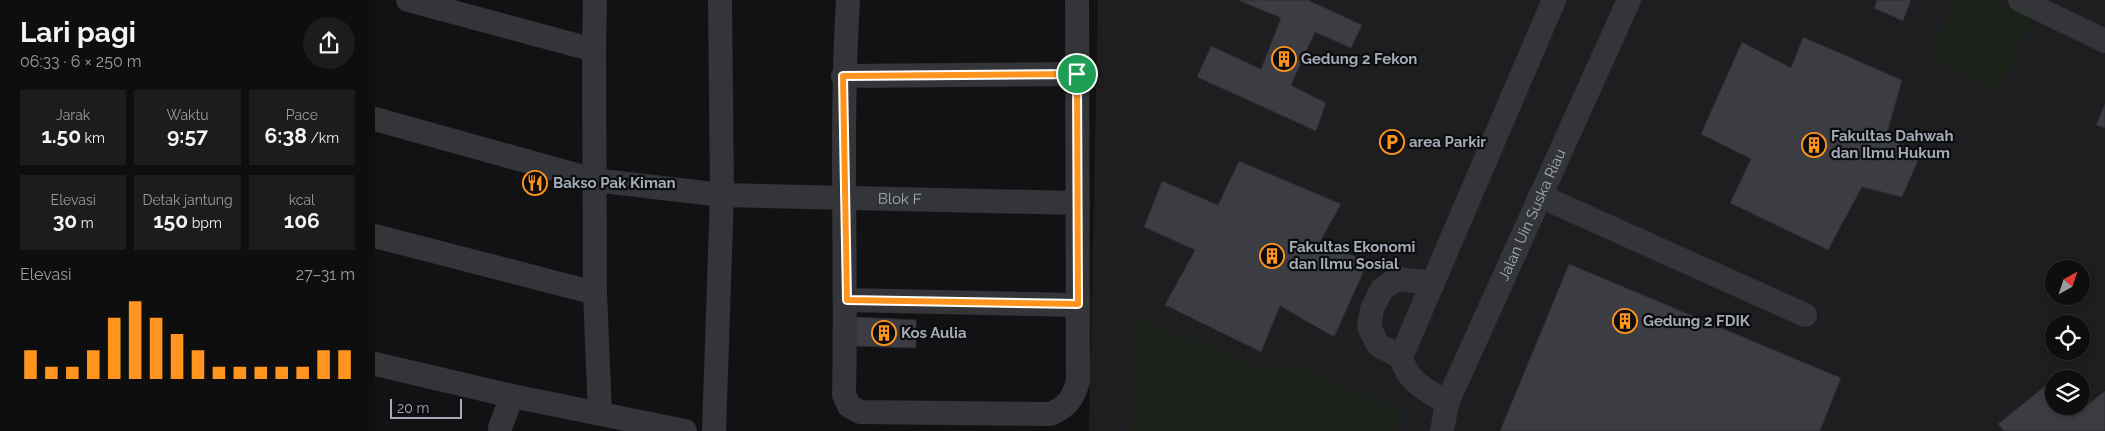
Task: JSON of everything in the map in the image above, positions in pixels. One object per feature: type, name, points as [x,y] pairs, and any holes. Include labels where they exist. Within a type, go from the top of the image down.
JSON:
[{"type":"street","points":[[408,0],[595,50]]},
{"type":"street","points":[[595,0],[595,293],[600,413]]},
{"type":"street","points":[[714,431],[722,195],[720,0]]},
{"type":"street","points":[[847,0],[843,76],[847,300],[844,395],[849,406],[860,412],[1050,414],[1065,408],[1074,395],[1078,381],[1077,0]]},
{"type":"street","points":[[1447,403],[1416,383],[1405,371],[1401,357],[1553,0]]},
{"type":"street","name":"Jalan Uin Suska Riau","points":[[1442,431],[1447,403],[1629,0]]},
{"type":"street","points":[[2020,0],[2105,42]]},
{"type":"street","points":[[843,76],[1077,74]]},
{"type":"street","name":"Blok F","points":[[375,119],[594,180],[722,195],[1077,203]]},
{"type":"street","points":[[1540,196],[1805,315]]},
{"type":"street","points":[[375,236],[595,293]]},
{"type":"street","points":[[1401,357],[1378,345],[1369,327],[1372,309],[1382,289],[1397,279],[1433,283]]},
{"type":"street","points":[[847,300],[1078,304]]},
{"type":"street","points":[[375,364],[512,396],[685,431]]},
{"type":"street","points":[[500,428],[512,396]]},
{"type":"shaded area","points":[[1098,0],[2105,0],[2105,431],[1089,431]]},
{"type":"shaded area","points":[[1955,0],[1994,0],[2032,18],[1999,90],[1929,57]]},
{"type":"shaded area","points":[[1137,318],[1264,369],[1301,367],[1402,412],[1397,431],[1130,431]]},
{"type":"building","name":"Gedung 2 Fekon","points":[[1238,0],[1308,0],[1362,25],[1351,48],[1315,32],[1291,85],[1326,103],[1316,131],[1197,77],[1211,46],[1261,69],[1281,18]]},
{"type":"building","points":[[1877,0],[1911,0],[1903,21],[1874,8]]},
{"type":"building","name":"Fakultas Dahwah dan Ilmu Hukum","points":[[1803,37],[1902,80],[1886,137],[1921,154],[1902,197],[1862,187],[1828,250],[1730,203],[1751,159],[1701,134],[1742,42],[1791,68]]},
{"type":"building","points":[[2105,104],[2105,128],[2096,125]]},
{"type":"building","name":"Fakultas Ekonomi dan Ilmu Sosial","points":[[1239,161],[1341,204],[1320,242],[1368,262],[1334,337],[1280,306],[1261,352],[1165,305],[1195,250],[1144,227],[1162,181],[1218,205]]},
{"type":"building","name":"Gedung 2 FDIK","points":[[1569,264],[1841,378],[1820,431],[1500,431]]},
{"type":"building","name":"Kos Aulia","points":[[853,317],[916,320],[916,348],[853,346]]},
{"type":"building","points":[[2045,386],[2045,415],[2070,415],[2072,417],[2075,415],[2090,415],[2090,403],[2105,391],[2105,431],[2004,431],[1998,424]]},
{"type":"place","name":"Gedung 2 Fekon","points":[[1284,59]]},
{"type":"place","name":"area Parkir","points":[[1392,142]]},
{"type":"place","name":"Fakultas Dahwah dan Ilmu Hukum","points":[[1814,145]]},
{"type":"place","name":"Bakso Pak Kiman","points":[[535,183]]},
{"type":"place","name":"Fakultas Ekonomi dan Ilmu Sosial","points":[[1272,256]]},
{"type":"place","name":"Gedung 2 FDIK","points":[[1625,321]]},
{"type":"place","name":"Kos Aulia","points":[[884,333]]},
{"type":"route","points":[[1077,74],[1078,304],[847,300],[843,76],[1077,74]]}]
